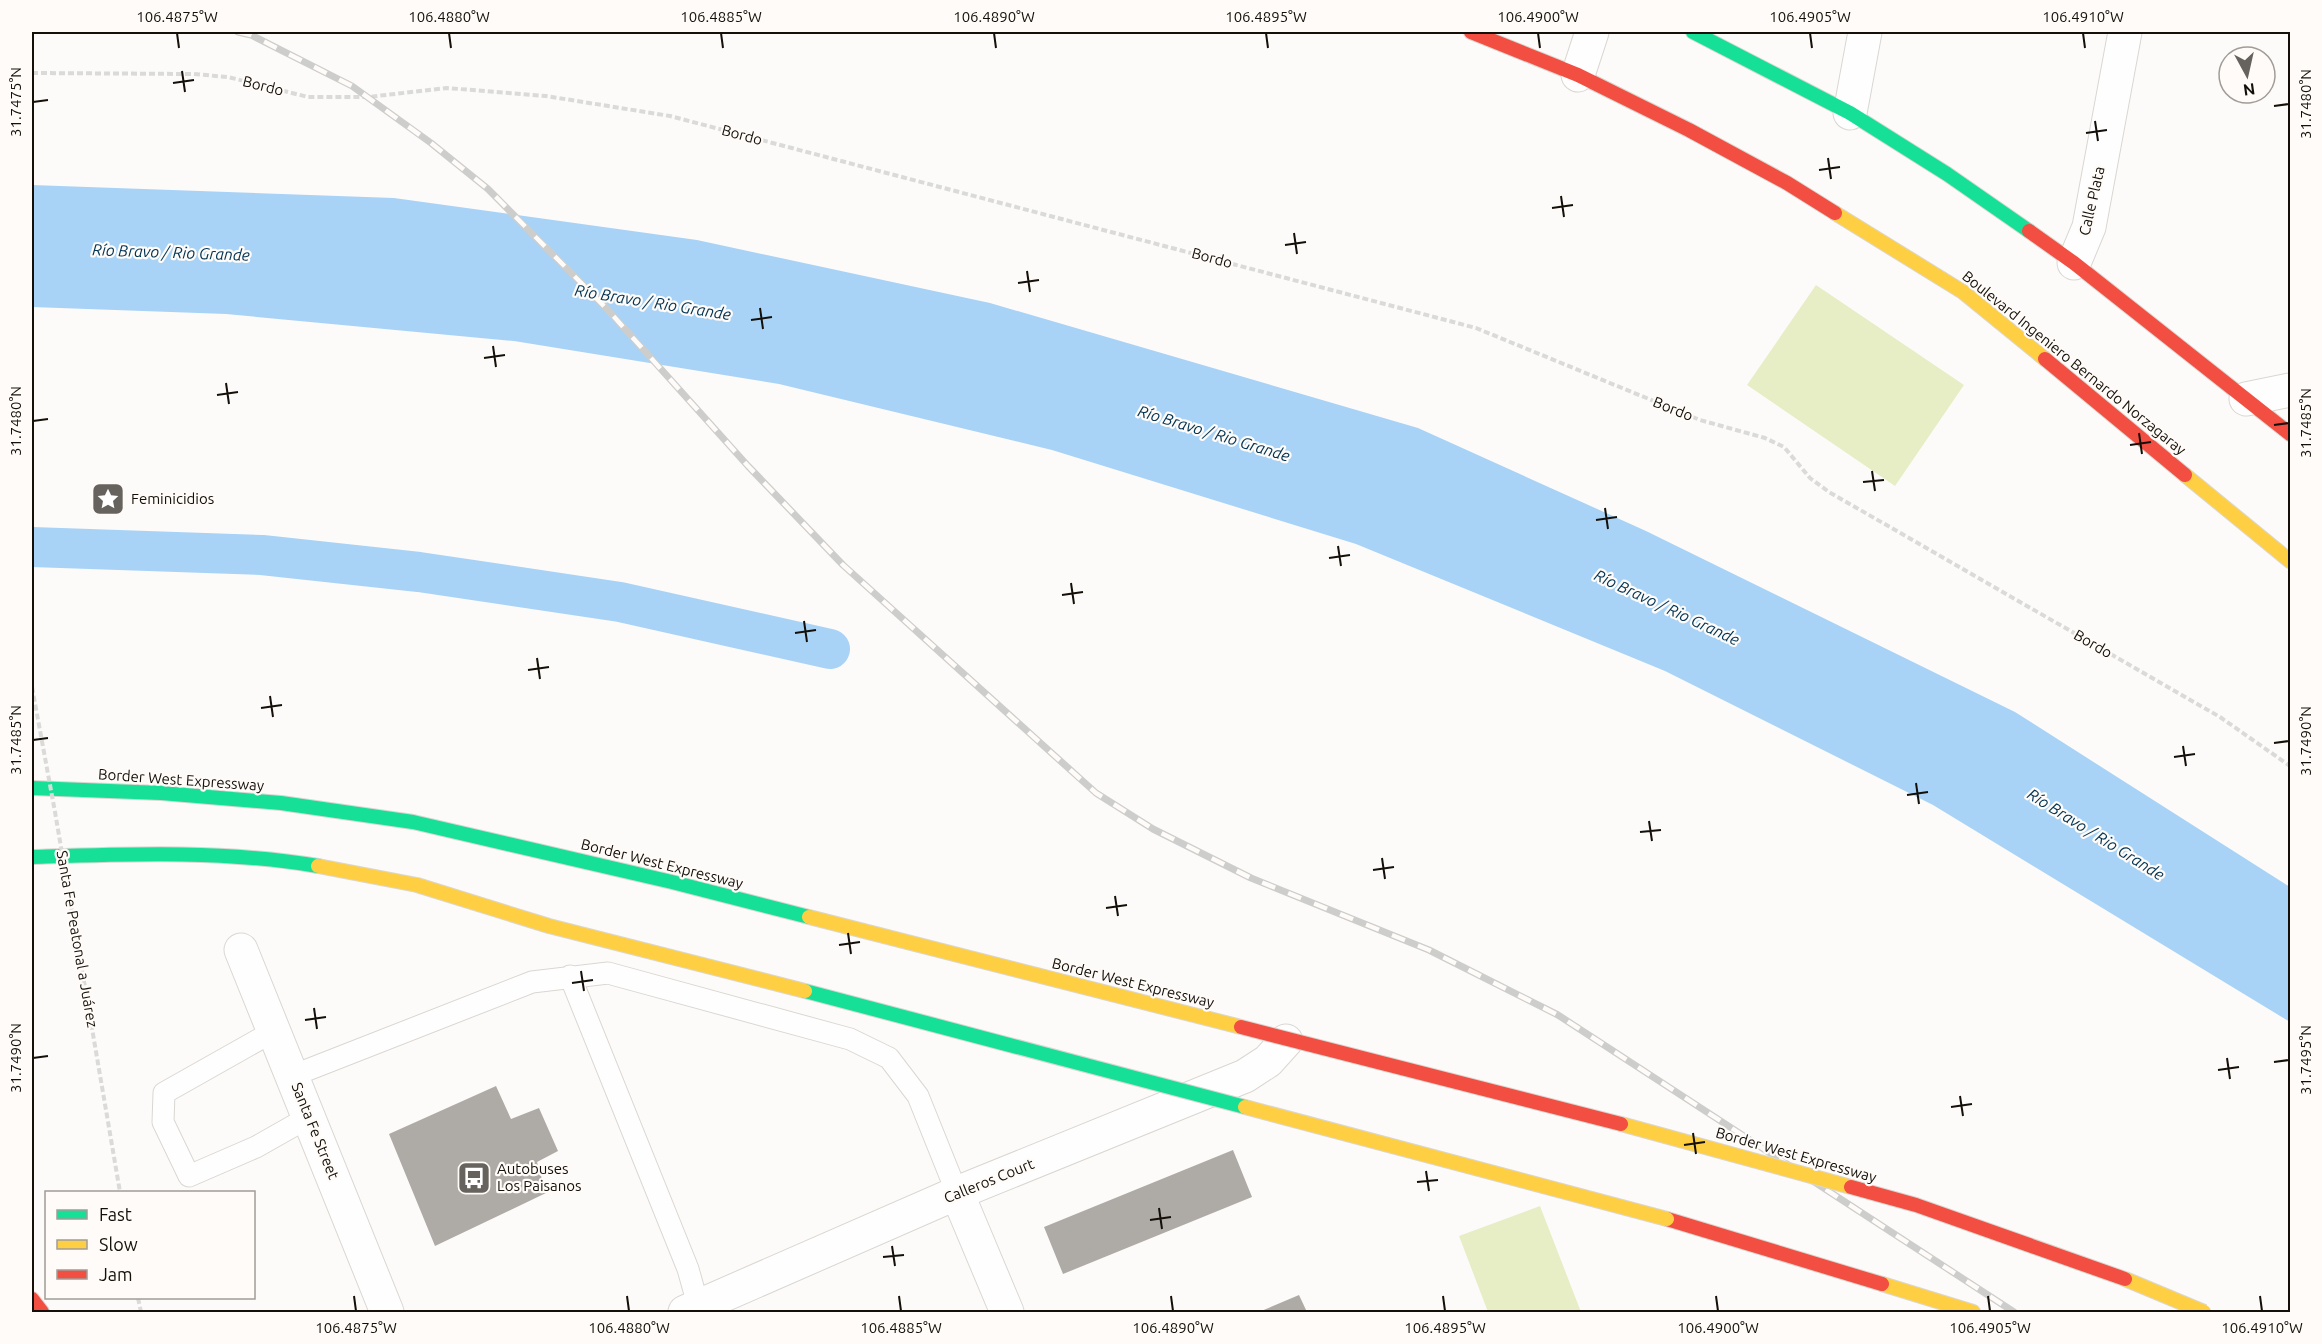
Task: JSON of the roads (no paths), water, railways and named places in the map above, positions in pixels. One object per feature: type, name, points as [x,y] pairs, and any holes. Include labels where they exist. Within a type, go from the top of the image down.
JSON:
[{"type":"main road","name":"Boulevard Ingeniero Bernardo Norzagaray","points":[[1471,32],[1578,75],[1689,130],[1787,183],[1963,292],[2290,561]]},
{"type":"main road","points":[[1695,32],[1850,113],[1947,174],[2074,263],[2290,434]]},
{"type":"main road","name":"Border West Expressway","points":[[32,788],[161,793],[281,803],[414,822],[672,882],[1661,1134],[1916,1205],[2133,1282],[2204,1312]]},
{"type":"main road","points":[[32,856],[128,854],[238,856],[334,869],[417,885],[549,927],[865,1006],[1655,1216],[1972,1312]]},
{"type":"main road","points":[[32,1299],[42,1312]]},
{"type":"main road","points":[[32,1305],[36,1312]]},
{"type":"street","points":[[1578,75],[1592,32]]},
{"type":"street","points":[[1850,113],[1865,32]]},
{"type":"street","name":"Calle Plata","points":[[2074,263],[2089,227],[2125,32]]},
{"type":"street","points":[[2246,399],[2290,390]]},
{"type":"street","name":"Santa Fe Street","points":[[242,950],[387,1312]]},
{"type":"street","name":"Calleros Court","points":[[694,1311],[957,1193],[1245,1076],[1268,1061],[1286,1041]]},
{"type":"street","points":[[957,1193],[1007,1312]]},
{"type":"lane","points":[[292,1076],[532,982],[608,973],[850,1039],[889,1058],[918,1096],[957,1193]]},
{"type":"lane","points":[[570,976],[688,1269],[694,1311]]},
{"type":"lane","points":[[274,1031],[164,1093],[163,1122],[192,1184],[309,1117]]},
{"type":"water","name":"Río Bravo / Rio Grande","points":[[32,185],[394,198],[697,240],[990,303],[1418,428],[1646,531],[2015,712],[2290,887],[2290,1022],[1933,805],[1665,671],[1356,544],[1052,450],[779,384],[514,341],[226,314],[32,307]]},
{"type":"waterway","points":[[32,547],[262,555],[419,572],[620,602],[830,649]]},
{"type":"railway","points":[[238,32],[251,35],[352,86],[431,143],[488,189],[607,309],[748,466],[843,565],[1096,793],[1153,829],[1251,878],[1429,950],[1558,1015],[2014,1312]]},
{"type":"place","name":"Feminicidios","points":[[108,499]]},
{"type":"place","name":"Autobuses Los Paisanos","points":[[474,1178]]}]
